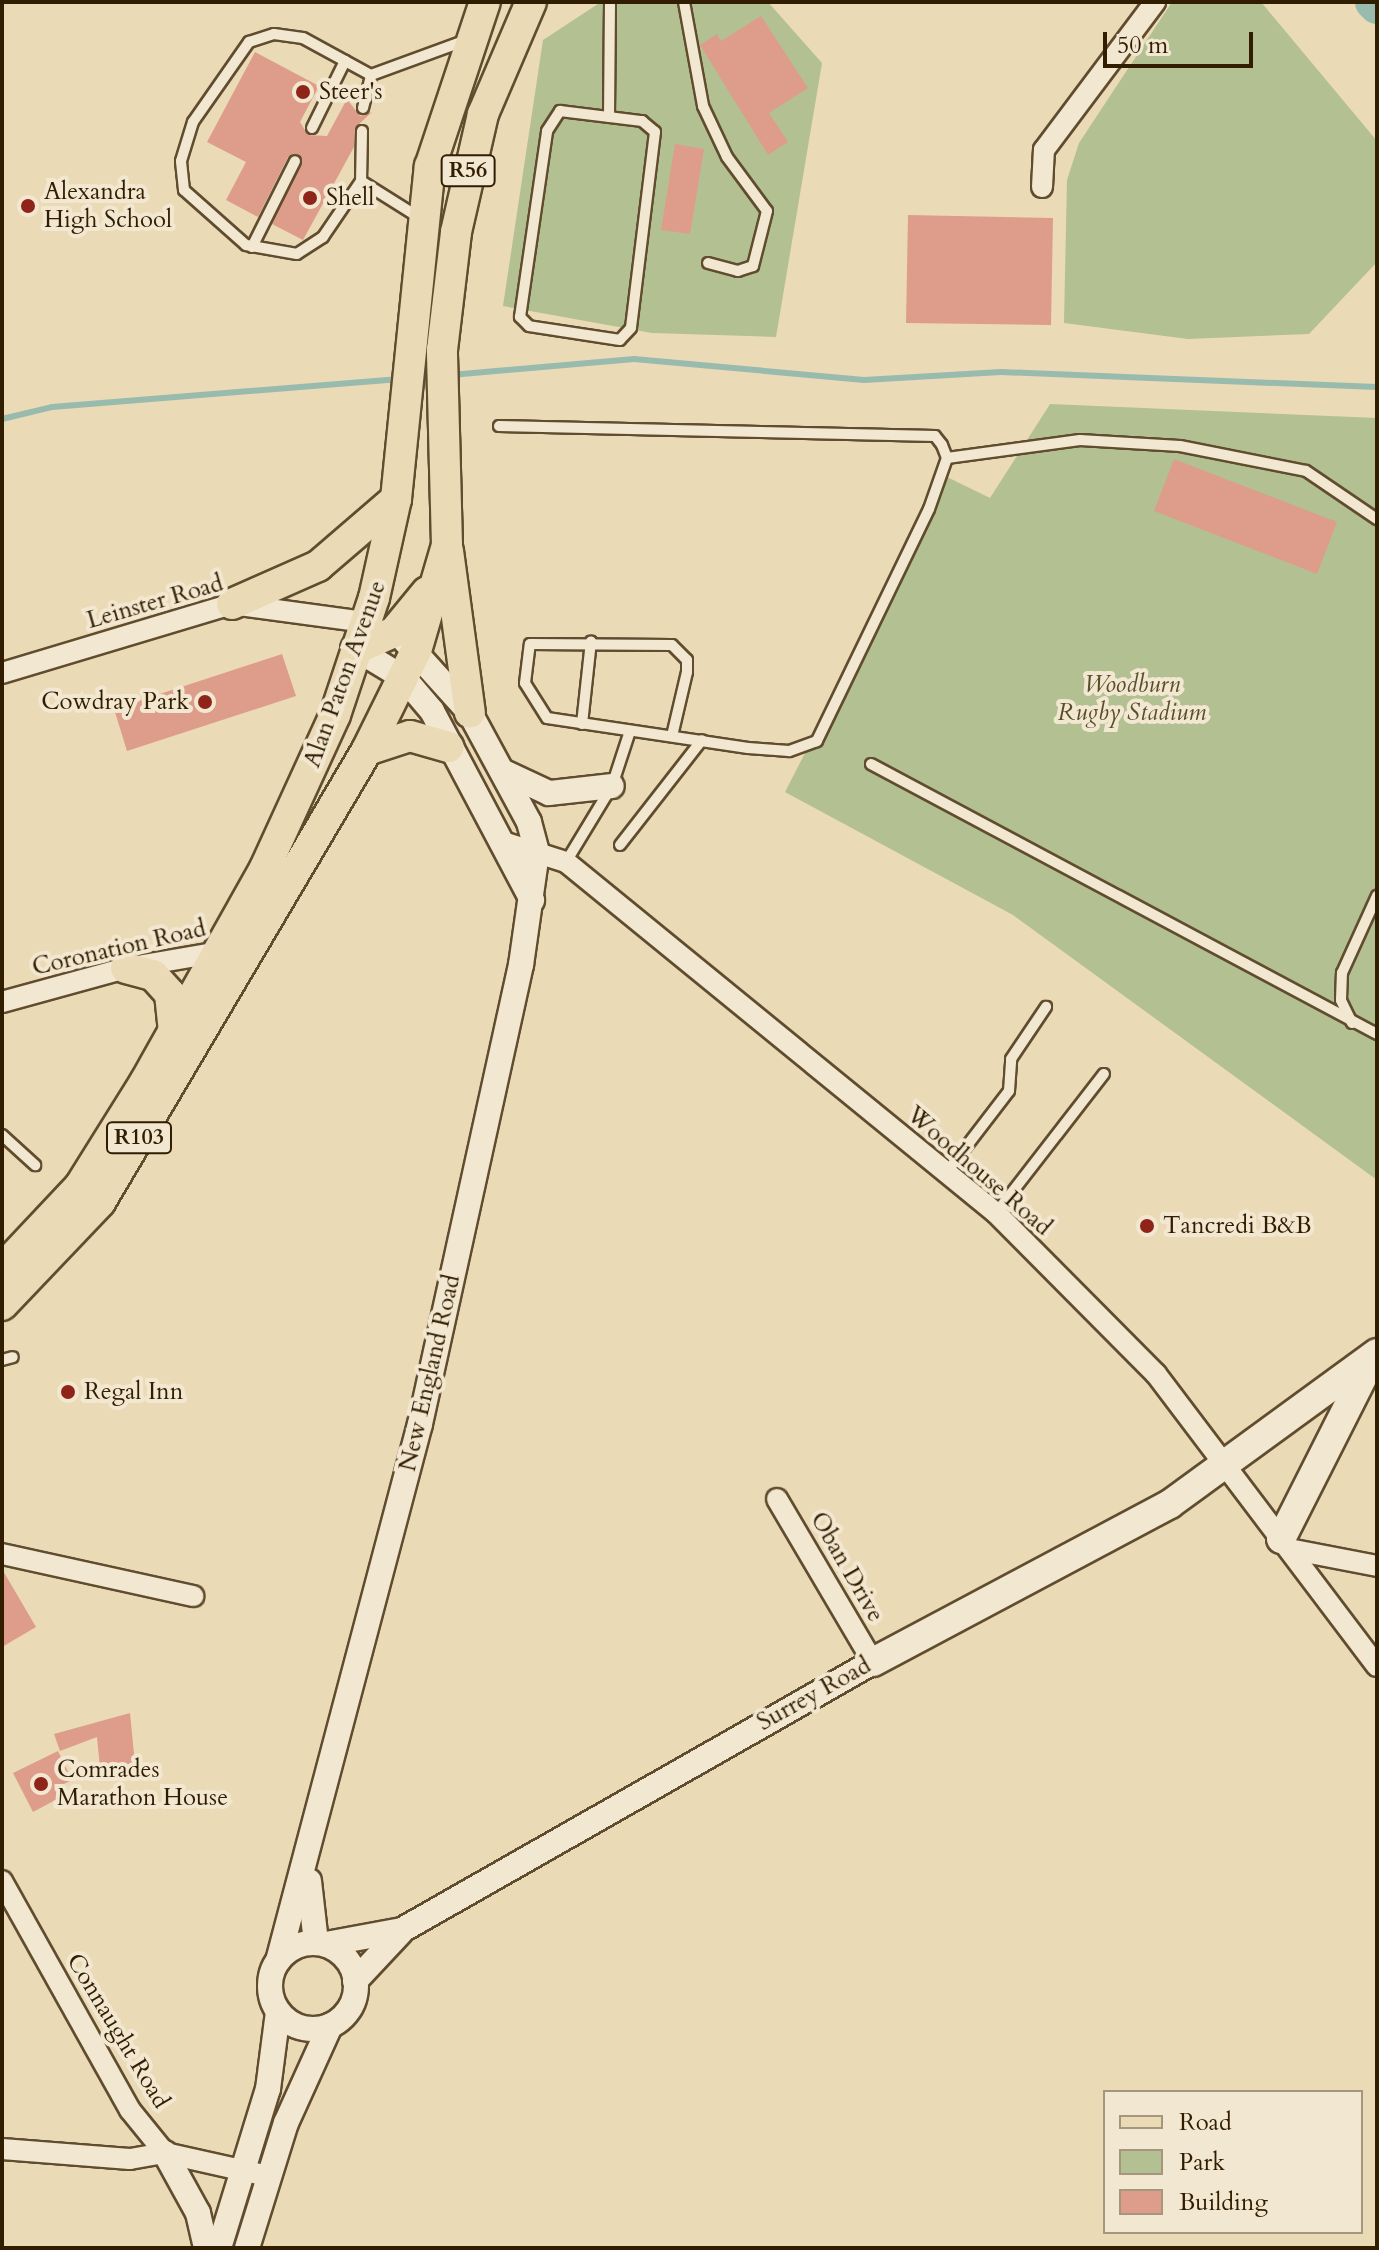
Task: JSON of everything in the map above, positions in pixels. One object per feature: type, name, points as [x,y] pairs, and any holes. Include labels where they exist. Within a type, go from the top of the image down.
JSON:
[{"type":"main road","name":"Alan Paton Avenue","points":[[2,1269],[80,1186],[173,1035],[235,951],[367,750],[404,678],[383,639],[422,220],[469,38],[485,2]]},
{"type":"main road","name":"Alan Paton Avenue","points":[[2,1305],[100,1202],[235,951],[288,824],[383,639],[437,577],[447,545],[441,405],[442,350],[467,173],[529,8]]},
{"type":"main road","points":[[232,604],[318,566],[396,499]]},
{"type":"main road","points":[[447,545],[470,713]]},
{"type":"main road","points":[[367,750],[410,736],[448,747]]},
{"type":"main road","points":[[126,968],[153,975],[170,994],[178,1017],[173,1035]]},
{"type":"main road","points":[[1285,1544],[1376,1354]]},
{"type":"main road","name":"Surrey Road","points":[[873,1662],[1170,1504],[1376,1354]]},
{"type":"street","points":[[1042,187],[1044,150],[1155,2]]},
{"type":"street","name":"Leinster Road","points":[[2,673],[232,604],[324,622],[383,639]]},
{"type":"street","points":[[383,639],[404,678],[432,711],[448,747],[532,900]]},
{"type":"street","name":"New England Road","points":[[278,1961],[420,1424],[532,900],[537,852],[500,769],[470,713],[383,639]]},
{"type":"street","points":[[500,769],[549,793],[612,786]]},
{"type":"street","name":"Woodhouse Road","points":[[500,841],[566,862],[996,1213],[1156,1374],[1228,1464],[1377,1666]]},
{"type":"street","name":"Coronation Road","points":[[2,1002],[126,968],[235,951]]},
{"type":"street","name":"Oban Drive","points":[[777,1499],[873,1662]]},
{"type":"street","points":[[1285,1544],[1377,1566]]},
{"type":"street","points":[[2,1554],[193,1596]]},
{"type":"street","name":"Surrey Road","points":[[355,1981],[402,1930],[873,1662]]},
{"type":"street","name":"New England Road","points":[[309,1842],[306,1906],[321,1943]]},
{"type":"street","name":"Connaught Road","points":[[2,1881],[130,2110],[165,2153]]},
{"type":"street","name":"Surrey Road","points":[[321,1943],[402,1930]]},
{"type":"street","points":[[219,2248],[240,2167],[268,2089],[278,2012],[270,1992],[278,1961],[321,1943],[346,1960],[355,1981],[347,2012],[330,2026],[268,2176],[247,2248]]},
{"type":"street","points":[[278,2012],[296,2026],[330,2026]]},
{"type":"street","points":[[2,2149],[130,2159],[165,2153],[240,2167],[268,2176]]},
{"type":"street","points":[[165,2153],[198,2213],[206,2248]]},
{"type":"lane","points":[[609,117],[610,2]]},
{"type":"lane","points":[[684,2],[703,106],[727,157],[767,211],[753,266],[738,271],[708,263]]},
{"type":"lane","points":[[362,131],[361,181],[308,250],[252,247],[208,218],[184,190],[181,161],[193,122],[234,57],[263,36],[303,38],[371,75],[438,56],[469,38]]},
{"type":"lane","points":[[312,128],[345,61]]},
{"type":"lane","points":[[363,108],[371,75]]},
{"type":"lane","points":[[560,111],[609,117],[642,121],[658,142],[631,328],[616,341],[526,325],[520,314],[547,131],[560,111]]},
{"type":"lane","points":[[252,247],[295,161]]},
{"type":"lane","points":[[361,181],[422,220]]},
{"type":"lane","points":[[499,426],[935,436],[947,458]]},
{"type":"lane","points":[[947,458],[1080,440],[1180,446],[1306,471],[1377,519]]},
{"type":"lane","points":[[672,736],[686,691],[683,653],[672,645],[591,641],[530,644],[525,683],[536,710],[582,724],[630,731],[789,751],[817,741],[947,458]]},
{"type":"lane","points":[[582,724],[591,641]]},
{"type":"lane","points":[[566,862],[612,786],[630,731]]},
{"type":"lane","points":[[620,845],[702,740]]},
{"type":"lane","points":[[871,764],[1377,1034]]},
{"type":"lane","points":[[1352,1023],[1341,1000],[1342,973],[1377,896]]},
{"type":"lane","points":[[946,1173],[1009,1091],[1011,1059],[1046,1007]]},
{"type":"lane","points":[[996,1213],[1104,1074]]},
{"type":"lane","points":[[2,1135],[35,1165]]},
{"type":"green space","points":[[601,2],[768,2],[822,63],[776,337],[652,333],[503,306],[543,40]]},
{"type":"green space","points":[[1172,2],[1261,2],[1377,141],[1377,262],[1309,334],[1188,339],[1064,323],[1067,180],[1079,143]]},
{"type":"green space","name":"Woodburn Rugby Stadium","points":[[1050,404],[1377,418],[1377,1180],[1013,915],[785,792],[947,477],[990,498]]},
{"type":"building","points":[[761,16],[808,88],[769,113],[788,142],[768,155],[700,45],[717,34],[721,41]]},
{"type":"building","points":[[255,52],[319,86],[300,122],[308,135],[327,136],[347,99],[360,116],[372,112],[355,128],[354,147],[303,240],[272,224],[301,156],[288,157],[258,217],[226,200],[246,162],[207,142]]},
{"type":"building","points":[[675,144],[704,149],[690,234],[661,230]]},
{"type":"building","points":[[908,215],[1053,218],[1051,325],[906,323]]},
{"type":"building","points":[[1174,459],[1337,522],[1317,574],[1154,511]]},
{"type":"building","name":"Cowdray Park","points":[[282,654],[296,696],[127,751],[114,709]]},
{"type":"building","points":[[2,1569],[36,1627],[2,1647]]},
{"type":"building","points":[[130,1713],[135,1764],[100,1768],[97,1737],[60,1751],[54,1734]]},
{"type":"building","name":"Comrades Marathon House","points":[[58,1751],[72,1780],[56,1788],[61,1797],[33,1812],[13,1773]]},
{"type":"waterway","points":[[1373,2],[1377,6]]},
{"type":"waterway","points":[[451,375],[634,359],[864,380],[1001,372],[1377,387]]},
{"type":"waterway","points":[[2,419],[52,407],[400,379]]},
{"type":"place","name":"Steer's","points":[[303,92]]},
{"type":"place","name":"Shell","points":[[310,198]]},
{"type":"place","name":"Alexandra High School","points":[[28,206]]},
{"type":"place","name":"Cowdray Park","points":[[205,702]]},
{"type":"place","name":"Tancredi B&B","points":[[1147,1226]]},
{"type":"place","name":"Regal Inn","points":[[68,1392]]},
{"type":"place","name":"Comrades Marathon House","points":[[41,1784]]}]
